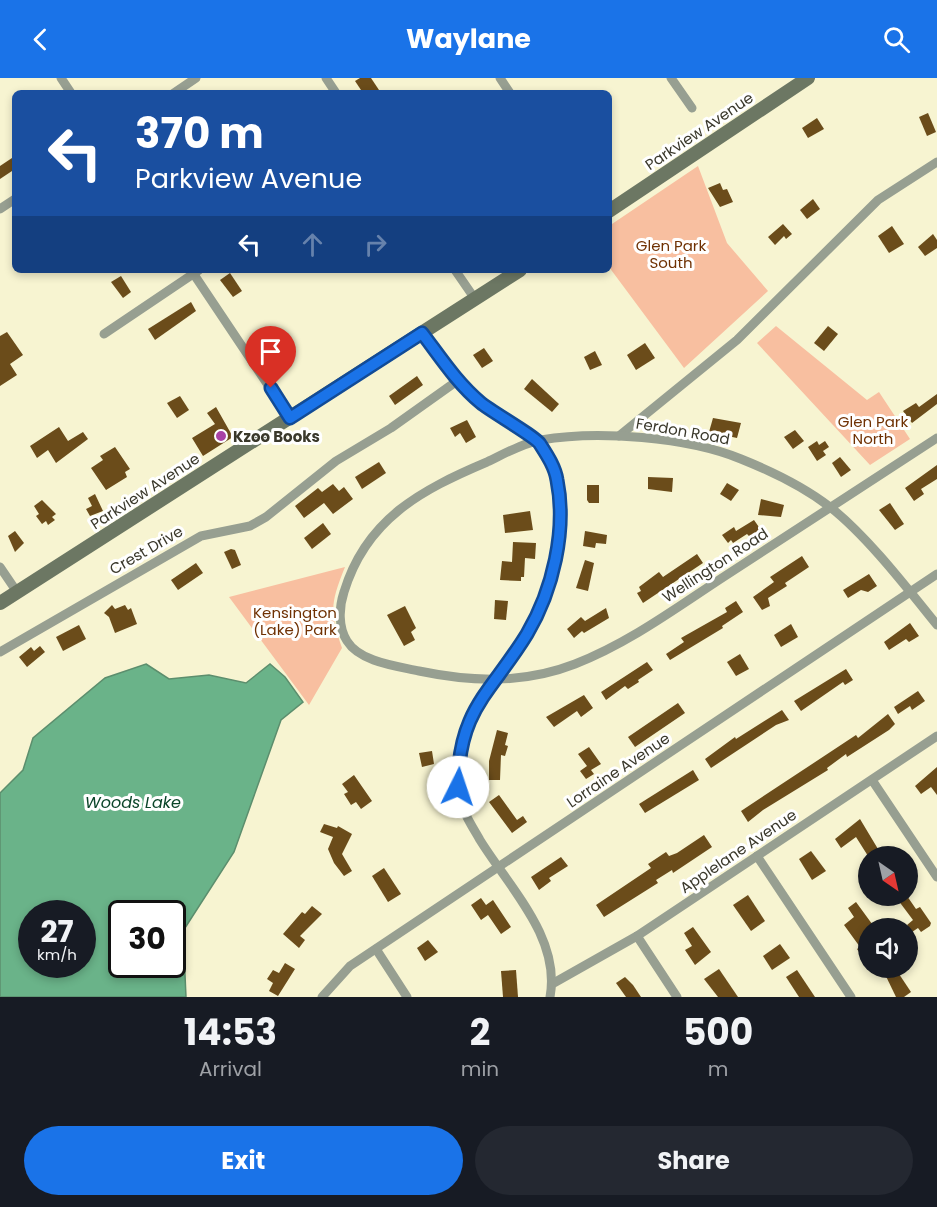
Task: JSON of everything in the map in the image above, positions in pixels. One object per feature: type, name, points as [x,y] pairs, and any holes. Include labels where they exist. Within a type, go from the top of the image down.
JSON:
[{"type":"street","points":[[178,90],[196,78]]},
{"type":"street","points":[[671,78],[692,108]]},
{"type":"street","name":"Parkview Avenue","points":[[612,209],[808,78]]},
{"type":"street","points":[[619,436],[737,340],[878,200],[908,178],[937,162]]},
{"type":"street","points":[[104,334],[192,273]]},
{"type":"street","points":[[196,273],[290,418]]},
{"type":"street","points":[[457,273],[475,299]]},
{"type":"street","name":"Parkview Avenue","points":[[0,603],[515,273]]},
{"type":"street","points":[[422,333],[458,381],[501,419],[538,440],[557,478],[560,521],[557,547],[542,605],[527,634],[480,698],[462,745],[458,787],[468,820],[540,933],[547,949],[552,984],[550,997]]},
{"type":"street","name":"Crest Drive","points":[[0,652],[201,536],[250,526],[266,517],[336,461],[391,428],[458,381]]},
{"type":"street","name":"Ferdon Road","points":[[538,440],[619,436],[697,447],[737,457],[783,478],[830,507],[910,592],[937,625]]},
{"type":"street","name":"Wellington Road","points":[[538,440],[437,485],[395,512],[373,533],[350,570],[340,605],[342,632],[349,645],[357,651],[384,662],[437,674],[494,680],[553,672],[618,644],[937,438]]},
{"type":"street","points":[[0,567],[17,592]]},
{"type":"street","name":"Lorraine Avenue","points":[[322,997],[350,966],[937,574]]},
{"type":"street","name":"Applelane Avenue","points":[[552,984],[637,936],[937,736]]},
{"type":"street","points":[[872,780],[937,877]]},
{"type":"street","points":[[757,856],[851,997]]},
{"type":"street","points":[[637,936],[677,997]]},
{"type":"street","points":[[376,949],[407,997]]},
{"type":"green space","name":"Glen Park South","points":[[698,166],[727,243],[768,291],[684,368],[612,271],[612,224]]},
{"type":"green space","name":"Glen Park North","points":[[776,326],[867,400],[879,392],[910,439],[870,465],[757,343]]},
{"type":"green space","name":"Kensington (Lake) Park","points":[[345,567],[333,607],[335,625],[342,648],[309,705],[229,597]]},
{"type":"water","name":"Woods Lake","points":[[146,664],[169,679],[209,675],[246,683],[270,664],[285,677],[303,702],[281,720],[234,852],[186,926],[186,900],[108,900],[108,978],[185,978],[186,997],[0,997],[0,793],[23,770],[33,738],[105,678]]},
{"type":"building","points":[[360,78],[371,78],[379,90],[361,90],[355,81]]},
{"type":"building","points":[[928,113],[936,132],[927,136],[919,117]]},
{"type":"building","points":[[817,118],[824,129],[808,138],[802,128]]},
{"type":"building","points":[[12,158],[12,171],[0,179],[0,166]]},
{"type":"building","points":[[720,183],[723,190],[727,189],[733,202],[720,207],[708,188]]},
{"type":"building","points":[[813,199],[820,209],[807,219],[800,210]]},
{"type":"building","points":[[783,224],[792,234],[786,239],[784,236],[775,245],[768,237]]},
{"type":"building","points":[[892,226],[904,244],[889,253],[878,236]]},
{"type":"building","points":[[933,234],[937,240],[937,248],[925,256],[918,247]]},
{"type":"building","points":[[230,273],[242,291],[233,297],[220,280]]},
{"type":"building","points":[[121,276],[131,292],[123,298],[111,282]]},
{"type":"building","points":[[191,302],[196,311],[155,340],[148,329]]},
{"type":"building","points":[[828,326],[838,334],[824,351],[814,343]]},
{"type":"building","points":[[7,332],[23,355],[10,364],[17,375],[0,386],[0,336]]},
{"type":"building","points":[[645,343],[655,358],[636,370],[627,355]]},
{"type":"building","points":[[484,348],[493,361],[482,368],[473,355]]},
{"type":"building","points":[[595,351],[602,365],[590,370],[584,357]]},
{"type":"building","points":[[417,376],[423,385],[395,405],[389,396]]},
{"type":"building","points":[[532,379],[559,404],[552,412],[524,389]]},
{"type":"building","points":[[937,394],[937,404],[912,423],[903,411],[916,403],[919,407]]},
{"type":"building","points":[[180,396],[189,410],[177,418],[167,403]]},
{"type":"building","points":[[216,407],[233,437],[203,456],[192,438],[215,424],[207,413]]},
{"type":"building","points":[[713,418],[741,423],[737,438],[709,432]]},
{"type":"building","points":[[467,420],[476,437],[466,443],[460,433],[455,437],[450,428]]},
{"type":"building","points":[[59,427],[68,441],[83,432],[88,439],[56,463],[48,450],[37,458],[30,446]]},
{"type":"building","points":[[795,430],[804,441],[793,449],[784,437]]},
{"type":"building","points":[[817,441],[819,445],[825,441],[829,447],[823,451],[826,455],[817,461],[808,447]]},
{"type":"building","points":[[115,447],[130,469],[125,472],[127,477],[106,490],[91,468],[103,460],[100,456]]},
{"type":"building","points":[[840,457],[851,470],[841,477],[832,463]]},
{"type":"building","points":[[379,462],[386,473],[362,489],[355,477]]},
{"type":"building","points":[[937,465],[937,479],[921,489],[924,494],[914,501],[905,488]]},
{"type":"building","points":[[648,477],[673,478],[672,492],[648,489]]},
{"type":"building","points":[[727,483],[739,490],[731,501],[720,494]]},
{"type":"building","points":[[333,484],[339,491],[344,487],[353,499],[333,514],[324,503],[304,518],[295,506],[318,488],[322,492]]},
{"type":"building","points":[[587,485],[599,485],[599,503],[589,503],[587,500]]},
{"type":"building","points":[[95,494],[103,511],[90,516],[86,509],[92,506],[88,498]]},
{"type":"building","points":[[761,499],[784,505],[781,517],[758,515]]},
{"type":"building","points":[[42,500],[56,514],[52,517],[55,520],[48,525],[46,521],[42,524],[36,516],[39,514],[34,506]]},
{"type":"building","points":[[890,503],[904,524],[895,530],[879,510]]},
{"type":"building","points":[[530,511],[533,530],[505,533],[503,515]]},
{"type":"building","points":[[754,520],[761,530],[750,537],[747,534],[733,543],[731,540],[728,543],[722,535],[734,527],[736,531]]},
{"type":"building","points":[[323,523],[331,534],[312,549],[304,538]]},
{"type":"building","points":[[15,531],[24,543],[15,552],[8,536]]},
{"type":"building","points":[[585,531],[607,535],[606,544],[596,543],[595,548],[583,546]]},
{"type":"building","points":[[513,542],[536,543],[535,559],[525,558],[524,577],[521,577],[521,581],[500,580],[502,561],[512,562]]},
{"type":"building","points":[[235,550],[241,565],[232,569],[224,552]]},
{"type":"building","points":[[697,554],[703,563],[643,603],[637,593],[641,591],[639,587],[659,572],[663,577]]},
{"type":"building","points":[[802,556],[809,567],[785,583],[787,586],[768,598],[770,606],[762,610],[753,597],[774,582],[770,577]]},
{"type":"building","points":[[585,560],[594,563],[588,591],[576,588]]},
{"type":"building","points":[[196,563],[203,573],[178,590],[171,580]]},
{"type":"building","points":[[869,574],[877,586],[868,592],[861,590],[848,598],[843,590]]},
{"type":"building","points":[[495,600],[508,601],[506,620],[494,619]]},
{"type":"building","points":[[736,601],[743,612],[722,626],[723,628],[670,660],[666,654],[684,642],[681,638],[727,612],[725,608]]},
{"type":"building","points":[[112,605],[115,609],[125,605],[128,610],[131,608],[137,624],[115,633],[109,617],[104,613]]},
{"type":"building","points":[[405,606],[416,628],[411,632],[415,640],[404,646],[387,615]]},
{"type":"building","points":[[606,608],[609,618],[584,633],[582,631],[574,638],[567,629],[581,617],[585,621]]},
{"type":"building","points":[[910,623],[919,636],[909,642],[906,639],[889,650],[884,642]]},
{"type":"building","points":[[791,624],[798,637],[781,647],[774,635]]},
{"type":"building","points":[[79,625],[86,639],[63,651],[56,637]]},
{"type":"building","points":[[40,646],[45,652],[27,667],[19,657],[31,647],[34,651]]},
{"type":"building","points":[[740,654],[749,669],[736,676],[727,662]]},
{"type":"building","points":[[647,662],[653,670],[638,680],[639,682],[628,689],[625,686],[606,700],[601,692]]},
{"type":"building","points":[[846,669],[853,680],[845,685],[843,682],[801,711],[794,701]]},
{"type":"building","points":[[918,691],[925,701],[912,710],[910,706],[898,714],[894,707]]},
{"type":"building","points":[[584,695],[593,708],[581,717],[577,711],[554,727],[546,717]]},
{"type":"building","points":[[678,703],[685,713],[635,747],[628,737]]},
{"type":"building","points":[[782,710],[789,720],[776,725],[711,768],[705,759],[735,737],[736,739]]},
{"type":"building","points":[[888,714],[895,724],[889,730],[847,757],[846,754],[827,768],[828,770],[763,810],[748,822],[741,811],[856,735],[858,738]]},
{"type":"building","points":[[497,730],[508,733],[505,745],[508,746],[505,756],[501,755],[500,780],[489,780],[489,761]]},
{"type":"building","points":[[589,747],[601,764],[591,770],[594,774],[586,779],[580,771],[587,766],[578,754]]},
{"type":"building","points":[[432,751],[434,764],[422,767],[419,753]]},
{"type":"building","points":[[937,767],[937,795],[931,787],[921,794],[915,786]]},
{"type":"building","points":[[693,770],[699,780],[645,813],[639,804]]},
{"type":"building","points":[[354,775],[372,801],[361,809],[356,802],[351,805],[344,794],[348,792],[342,784]]},
{"type":"building","points":[[499,795],[517,820],[523,816],[527,822],[512,833],[489,802]]},
{"type":"building","points":[[860,819],[876,846],[862,846],[856,837],[841,848],[835,839]]},
{"type":"building","points":[[324,824],[337,828],[338,826],[352,834],[342,854],[352,871],[344,876],[334,863],[328,849],[333,837],[320,832]]},
{"type":"building","points":[[704,835],[712,847],[673,873],[672,870],[656,880],[658,883],[604,917],[596,905],[651,868],[648,864],[666,852],[669,856],[677,853]]},
{"type":"building","points":[[811,851],[826,871],[812,880],[799,859]]},
{"type":"building","points":[[561,857],[568,866],[549,878],[551,881],[539,890],[531,877]]},
{"type":"building","points":[[384,868],[401,894],[388,902],[372,876]]},
{"type":"building","points":[[748,895],[765,921],[751,931],[733,905]]},
{"type":"building","points":[[481,898],[486,905],[493,900],[511,927],[501,934],[488,915],[481,920],[471,905]]},
{"type":"building","points":[[856,902],[868,918],[858,918],[858,944],[844,925],[854,917],[848,908]]},
{"type":"building","points":[[312,906],[322,914],[300,936],[305,940],[299,948],[283,934],[302,912],[305,914]]},
{"type":"building","points":[[902,906],[914,906],[916,909],[920,907],[931,923],[930,926],[921,932],[918,928],[918,918],[912,918]]},
{"type":"building","points":[[693,927],[711,952],[695,965],[685,950],[692,946],[684,933]]},
{"type":"building","points":[[428,940],[438,952],[425,961],[417,948]]},
{"type":"building","points":[[780,944],[790,958],[772,970],[763,956]]},
{"type":"building","points":[[285,963],[295,969],[278,996],[269,991],[273,983],[267,979],[273,970],[279,973]]},
{"type":"building","points":[[719,969],[738,997],[718,997],[704,979]]},
{"type":"building","points":[[516,970],[518,997],[503,997],[501,971]]},
{"type":"building","points":[[797,970],[815,997],[799,997],[786,977]]},
{"type":"building","points":[[625,977],[641,997],[626,997],[616,983]]},
{"type":"building","points":[[887,978],[902,978],[911,992],[904,997],[896,997]]},
{"type":"place","name":"Kzoo Books","points":[[221,436]]},
{"type":"route","points":[[271,388],[290,418],[422,333],[458,381],[501,419],[538,440],[551,463],[557,478],[560,521],[551,578],[542,605],[527,634],[480,698],[469,722],[462,745],[458,787]]}]
